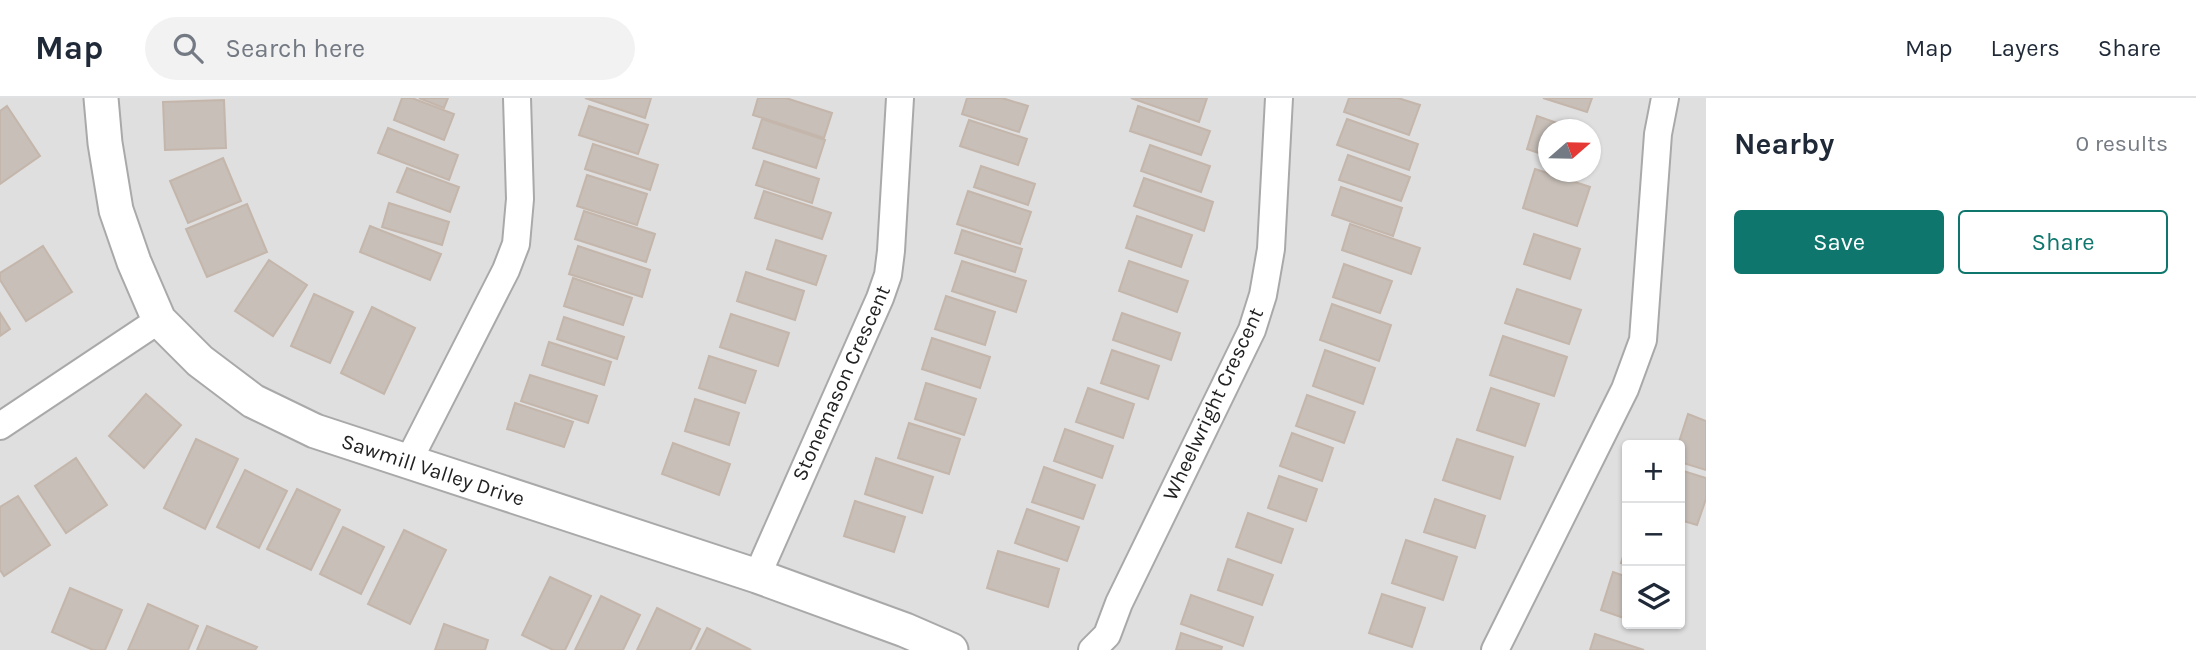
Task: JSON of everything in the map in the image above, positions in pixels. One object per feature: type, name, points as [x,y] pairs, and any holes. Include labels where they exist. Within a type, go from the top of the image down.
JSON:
[{"type":"street","name":"Sawmill Valley Drive","points":[[101,98],[116,210],[134,262],[159,320],[200,361],[253,401],[315,431],[757,576],[905,630],[951,650]]},
{"type":"street","points":[[408,461],[506,271],[516,244],[520,199],[517,98]]},
{"type":"street","name":"Stonemason Crescent","points":[[757,576],[888,275],[900,98]]},
{"type":"street","name":"Wheelwright Crescent","points":[[1092,650],[1107,635],[1119,603],[1252,330],[1263,295],[1271,249],[1279,98]]},
{"type":"street","points":[[1495,650],[1625,389],[1643,340],[1658,134],[1664,98]]},
{"type":"street","points":[[0,426],[159,320]]},
{"type":"shaded area","points":[[0,98],[1706,98],[1706,650],[0,650]]},
{"type":"building","points":[[402,98],[412,98],[454,114],[444,140],[394,120]]},
{"type":"building","points":[[419,98],[448,98],[444,108]]},
{"type":"building","points":[[585,98],[651,98],[645,118]]},
{"type":"building","points":[[758,98],[786,98],[832,113],[824,138],[753,115]]},
{"type":"building","points":[[967,98],[1002,98],[1028,106],[1019,132],[962,114]]},
{"type":"building","points":[[1131,98],[1207,98],[1199,122]]},
{"type":"building","points":[[1349,98],[1398,98],[1420,105],[1409,135],[1344,112]]},
{"type":"building","points":[[1543,98],[1592,98],[1587,112]]},
{"type":"building","points":[[224,100],[226,148],[165,150],[163,102]]},
{"type":"building","points":[[7,106],[40,156],[0,184],[0,111]]},
{"type":"building","points":[[589,106],[648,125],[638,154],[579,135]]},
{"type":"building","points":[[1138,106],[1210,131],[1201,155],[1130,131]]},
{"type":"building","points":[[1537,116],[1546,119],[1538,119],[1538,153],[1527,149]]},
{"type":"building","points":[[762,119],[825,140],[816,168],[753,148]]},
{"type":"building","points":[[1347,119],[1418,144],[1409,170],[1337,145]]},
{"type":"building","points":[[969,120],[1027,139],[1018,165],[960,146]]},
{"type":"building","points":[[388,128],[458,155],[449,180],[378,153]]},
{"type":"building","points":[[593,144],[658,165],[650,190],[585,169]]},
{"type":"building","points":[[1150,145],[1210,166],[1201,192],[1141,171]]},
{"type":"building","points":[[1348,155],[1410,177],[1401,201],[1339,180]]},
{"type":"building","points":[[223,158],[241,201],[188,223],[170,181]]},
{"type":"building","points":[[764,161],[819,179],[812,203],[756,185]]},
{"type":"building","points":[[981,166],[1035,184],[1028,205],[974,187]]},
{"type":"building","points":[[407,168],[459,187],[450,212],[397,192]]},
{"type":"building","points":[[1535,169],[1538,170],[1538,182],[1575,182],[1590,187],[1577,226],[1523,208]]},
{"type":"building","points":[[587,175],[647,194],[637,225],[577,206]]},
{"type":"building","points":[[1144,178],[1213,202],[1204,231],[1134,206]]},
{"type":"building","points":[[1341,187],[1402,208],[1393,236],[1332,215]]},
{"type":"building","points":[[764,191],[831,213],[822,239],[755,218]]},
{"type":"building","points":[[968,191],[1031,212],[1020,244],[957,224]]},
{"type":"building","points":[[389,203],[449,222],[442,245],[382,227]]},
{"type":"building","points":[[247,204],[267,252],[207,277],[186,229]]},
{"type":"building","points":[[584,211],[655,234],[646,262],[575,239]]},
{"type":"building","points":[[1137,216],[1192,235],[1181,267],[1126,248]]},
{"type":"building","points":[[1350,224],[1420,248],[1411,274],[1342,250]]},
{"type":"building","points":[[370,226],[441,254],[430,280],[360,252]]},
{"type":"building","points":[[962,230],[1022,249],[1015,272],[955,253]]},
{"type":"building","points":[[1534,234],[1580,249],[1570,279],[1524,264]]},
{"type":"building","points":[[776,240],[826,256],[816,285],[767,269]]},
{"type":"building","points":[[43,246],[72,292],[26,321],[0,280],[0,273]]},
{"type":"building","points":[[578,246],[650,270],[642,297],[569,274]]},
{"type":"building","points":[[269,260],[307,285],[273,336],[235,311]]},
{"type":"building","points":[[962,261],[1026,281],[1016,312],[952,291]]},
{"type":"building","points":[[1129,261],[1188,281],[1177,312],[1119,291]]},
{"type":"building","points":[[1344,264],[1392,281],[1380,313],[1333,297]]},
{"type":"building","points":[[746,272],[804,291],[795,320],[737,301]]},
{"type":"building","points":[[573,278],[632,298],[623,325],[564,306]]},
{"type":"building","points":[[1517,289],[1581,310],[1569,344],[1505,323]]},
{"type":"building","points":[[314,294],[353,312],[330,363],[291,346]]},
{"type":"building","points":[[946,296],[995,312],[985,345],[935,329]]},
{"type":"building","points":[[1332,304],[1391,325],[1379,361],[1320,340]]},
{"type":"building","points":[[372,307],[415,328],[384,394],[341,373]]},
{"type":"building","points":[[0,313],[10,329],[0,336]]},
{"type":"building","points":[[1122,313],[1180,333],[1171,360],[1113,340]]},
{"type":"building","points":[[731,314],[789,333],[778,366],[720,347]]},
{"type":"building","points":[[564,317],[624,337],[617,359],[557,339]]},
{"type":"building","points":[[1503,336],[1567,357],[1554,396],[1490,375]]},
{"type":"building","points":[[932,338],[990,357],[980,388],[922,369]]},
{"type":"building","points":[[549,342],[611,362],[604,385],[542,365]]},
{"type":"building","points":[[1112,350],[1159,366],[1148,399],[1101,383]]},
{"type":"building","points":[[1325,350],[1375,368],[1363,404],[1313,386]]},
{"type":"building","points":[[709,356],[756,371],[745,403],[699,388]]},
{"type":"building","points":[[530,375],[597,396],[588,423],[521,401]]},
{"type":"building","points":[[926,383],[976,399],[964,435],[915,419]]},
{"type":"building","points":[[1088,388],[1134,404],[1123,438],[1076,422]]},
{"type":"building","points":[[1491,388],[1539,404],[1525,446],[1477,430]]},
{"type":"building","points":[[146,394],[181,425],[144,468],[109,436]]},
{"type":"building","points":[[1307,395],[1355,412],[1344,443],[1296,426]]},
{"type":"building","points":[[695,399],[739,413],[729,445],[685,431]]},
{"type":"building","points":[[515,403],[573,422],[564,447],[507,429]]},
{"type":"building","points":[[1688,414],[1706,421],[1706,470],[1685,464],[1685,440],[1680,440]]},
{"type":"building","points":[[909,423],[960,439],[949,474],[898,458]]},
{"type":"building","points":[[1065,429],[1113,446],[1102,478],[1054,461]]},
{"type":"building","points":[[1292,433],[1333,448],[1322,481],[1280,466]]},
{"type":"building","points":[[196,439],[238,459],[205,529],[164,508]]},
{"type":"building","points":[[1457,439],[1513,457],[1500,499],[1443,480]]},
{"type":"building","points":[[673,443],[730,464],[719,495],[662,474]]},
{"type":"building","points":[[76,458],[107,505],[66,533],[35,486]]},
{"type":"building","points":[[876,458],[933,477],[922,513],[865,494]]},
{"type":"building","points":[[1044,467],[1095,485],[1083,519],[1032,502]]},
{"type":"building","points":[[245,470],[287,491],[259,548],[217,527]]},
{"type":"building","points":[[1685,472],[1706,478],[1706,499],[1697,525],[1685,521]]},
{"type":"building","points":[[1279,476],[1317,489],[1306,521],[1268,508]]},
{"type":"building","points":[[297,489],[340,510],[311,570],[267,549]]},
{"type":"building","points":[[18,496],[50,545],[4,576],[0,570],[0,507]]},
{"type":"building","points":[[1435,499],[1485,516],[1475,548],[1424,532]]},
{"type":"building","points":[[855,501],[905,517],[894,552],[844,536]]},
{"type":"building","points":[[1027,509],[1079,527],[1067,561],[1015,543]]},
{"type":"building","points":[[1248,513],[1293,529],[1281,563],[1236,547]]},
{"type":"building","points":[[343,527],[384,547],[361,594],[320,574]]},
{"type":"building","points":[[404,530],[446,550],[410,624],[368,604]]},
{"type":"building","points":[[1406,540],[1457,557],[1443,600],[1392,583]]},
{"type":"building","points":[[998,551],[1059,569],[1048,607],[987,588]]},
{"type":"building","points":[[1228,559],[1273,575],[1262,605],[1218,590]]},
{"type":"building","points":[[1613,572],[1622,575],[1622,617],[1601,610]]},
{"type":"building","points":[[550,577],[591,596],[565,650],[553,650],[522,635]]},
{"type":"building","points":[[70,588],[122,610],[105,650],[93,650],[52,632]]},
{"type":"building","points":[[1382,594],[1425,608],[1412,647],[1369,633]]},
{"type":"building","points":[[1191,595],[1253,617],[1243,646],[1181,624]]},
{"type":"building","points":[[601,596],[640,615],[623,650],[575,650]]},
{"type":"building","points":[[148,604],[198,626],[188,650],[128,650]]},
{"type":"building","points":[[657,608],[700,629],[690,650],[637,650]]},
{"type":"building","points":[[444,624],[488,640],[485,650],[435,650]]},
{"type":"building","points":[[207,626],[257,647],[255,650],[197,650]]},
{"type":"building","points":[[707,628],[751,650],[696,650]]},
{"type":"building","points":[[1181,633],[1222,647],[1221,650],[1176,650]]},
{"type":"building","points":[[1595,634],[1644,650],[1590,650]]}]
